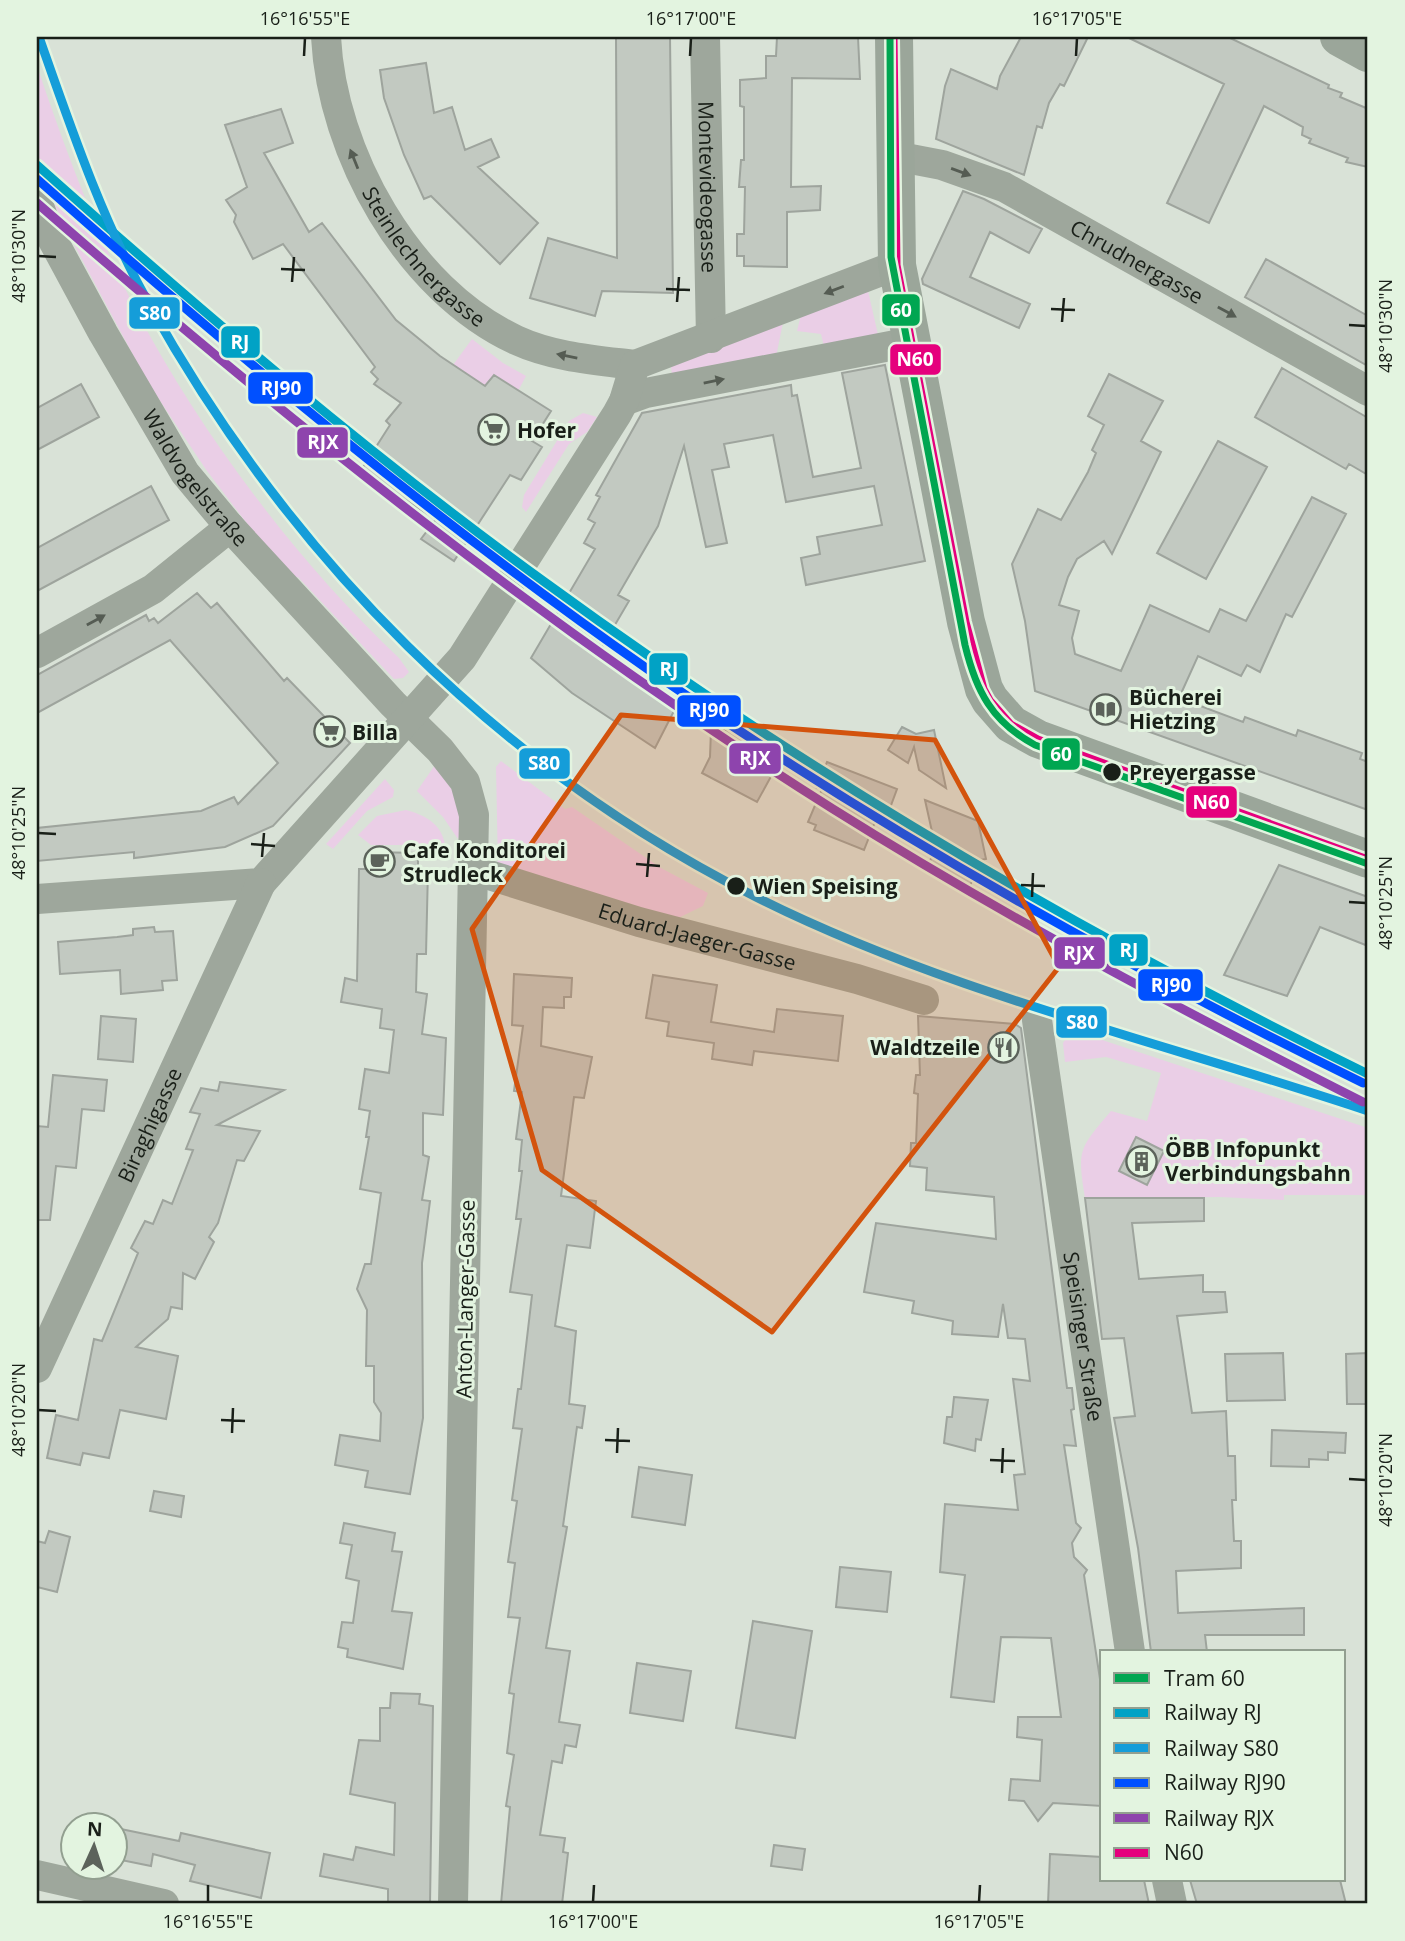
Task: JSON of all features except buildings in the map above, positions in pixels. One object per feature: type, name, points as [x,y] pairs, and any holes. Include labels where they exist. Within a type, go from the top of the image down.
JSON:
[{"type":"main road","points":[[894,37],[897,265],[967,622],[984,689],[1011,724],[1038,739],[1368,859]]},
{"type":"main road","points":[[1339,37],[1368,53]]},
{"type":"street","name":"Steinlechnergasse","points":[[326,37],[337,106],[355,164],[389,222],[431,274],[477,315],[514,339],[555,354],[648,360]]},
{"type":"street","name":"Montevideogasse","points":[[705,37],[711,338]]},
{"type":"street","name":"Chrudnergasse","points":[[895,156],[942,165],[1004,187],[1368,391]]},
{"type":"street","name":"Waldvogelstraße","points":[[37,201],[59,251],[179,463],[230,527],[407,718]]},
{"type":"street","points":[[665,389],[648,360],[897,265]]},
{"type":"street","points":[[624,401],[665,389],[911,342]]},
{"type":"street","name":"Biraghigasse","points":[[37,1368],[261,883],[462,658],[513,582],[648,360]]},
{"type":"street","points":[[37,653],[153,589],[230,527]]},
{"type":"street","name":"Anton-Langer-Gasse","points":[[407,718],[440,750],[465,782],[474,815],[453,1904]]},
{"type":"street","name":"Eduard-Jaeger-Gasse","points":[[473,870],[639,922],[858,979],[924,1000]]},
{"type":"street","points":[[37,900],[261,883]]},
{"type":"street","name":"Speisinger Straße","points":[[1037,1020],[1130,1650]]},
{"type":"street","points":[[37,1875],[164,1904]]},
{"type":"street","points":[[1167,1882],[1172,1904]]},
{"type":"highlighted area","points":[[621,715],[935,740],[1059,967],[772,1332],[542,1170],[472,929]]},
{"type":"shaded area","points":[[37,66],[95,221],[122,282],[163,358],[191,404],[254,495],[325,581],[399,658],[409,672],[403,678],[394,679],[298,577],[290,580],[207,471],[148,383],[62,222],[37,161]]},
{"type":"shaded area","points":[[868,291],[879,339],[825,351],[821,334],[797,331],[801,315]]},
{"type":"shaded area","points":[[783,322],[775,362],[672,375],[671,366]]},
{"type":"shaded area","points":[[472,339],[503,363],[526,376],[518,391],[494,376],[485,386],[453,365]]},
{"type":"shaded area","points":[[583,413],[597,417],[587,432],[569,444],[526,512],[522,507],[524,495],[569,421]]},
{"type":"shaded area","points":[[501,761],[565,809],[572,807],[661,868],[708,893],[703,906],[674,920],[498,868],[496,767]]},
{"type":"shaded area","points":[[435,765],[456,799],[460,819],[458,839],[443,817],[417,791]]},
{"type":"shaded area","points":[[385,779],[394,790],[393,797],[367,811],[333,849],[326,844]]},
{"type":"shaded area","points":[[406,810],[432,821],[440,831],[445,845],[371,845],[358,835],[377,816]]},
{"type":"shaded area","points":[[1072,1030],[1368,1128],[1368,1195],[1284,1195],[1284,1200],[1220,1197],[1085,1198],[1081,1159],[1087,1142],[1111,1111],[1147,1121],[1161,1073],[1106,1057],[1065,1062],[1063,1043]]},
{"type":"tram line","name":"60","points":[[890,37],[891,257],[965,645],[969,662],[988,704],[1007,726],[1035,745],[1368,864]]},
{"type":"rail line","name":"S80","points":[[39,37],[88,173],[116,240],[149,304],[205,397],[267,485],[334,568],[407,646],[486,718],[570,784],[659,843],[754,896],[827,930],[902,961],[1056,1014],[1368,1111]]},
{"type":"rail line","name":"RJ","points":[[37,165],[161,274],[350,433],[480,534],[644,653],[844,784],[1050,907],[1154,964],[1368,1074]]},
{"type":"rail line","name":"RJ90","points":[[37,179],[185,308],[336,434],[490,554],[649,670],[822,784],[998,890],[1179,990],[1363,1083]]},
{"type":"rail line","name":"RJX","points":[[37,203],[228,365],[423,522],[523,597],[728,741],[963,888],[1162,998],[1363,1102]]},
{"type":"transit line","name":"N60","points":[[894,37],[897,265],[966,622],[984,689],[990,700],[1011,724],[1038,739],[1368,859]]},
{"type":"place","name":"Hofer","points":[[494,430]]},
{"type":"place","name":"Bücherei Hietzing","points":[[1106,709]]},
{"type":"place","name":"Billa","points":[[329,732]]},
{"type":"place","name":"Preyergasse","points":[[1112,772]]},
{"type":"place","name":"Cafe Konditorei Strudleck","points":[[380,862]]},
{"type":"place","name":"Wien Speising","points":[[736,886]]},
{"type":"place","name":"Waldtzeile","points":[[1003,1047]]},
{"type":"place","name":"ÖBB Infopunkt Verbindungsbahn","points":[[1142,1161]]}]
